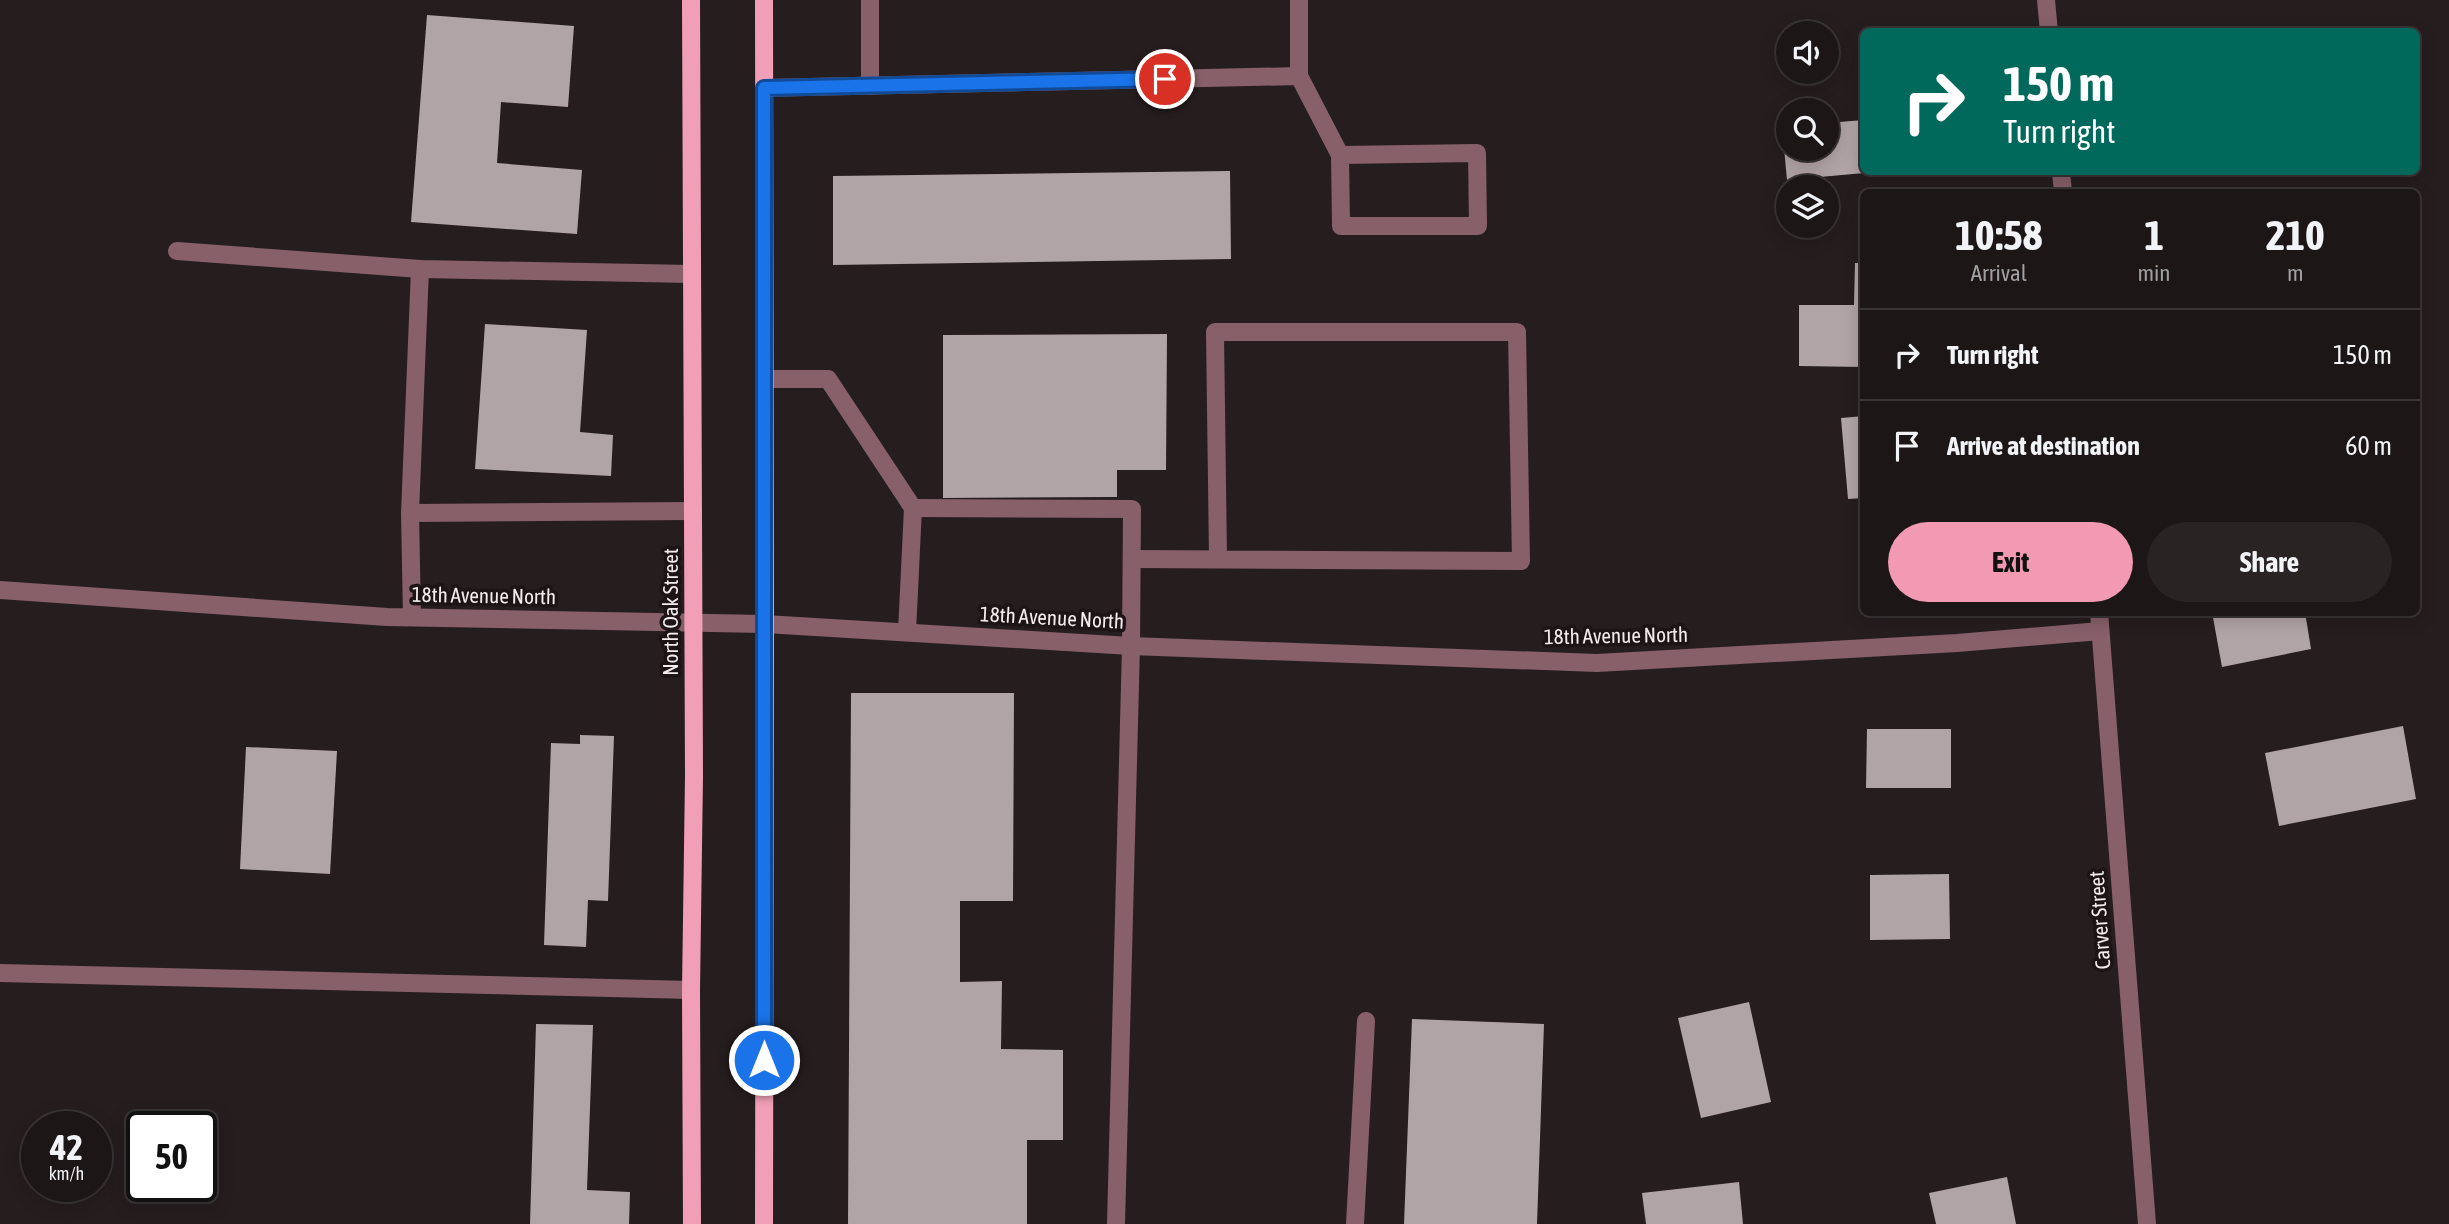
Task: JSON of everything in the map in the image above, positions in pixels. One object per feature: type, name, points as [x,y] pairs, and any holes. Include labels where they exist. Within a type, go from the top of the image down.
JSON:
[{"type":"main road","name":"North Oak Street","points":[[691,0],[694,776],[692,1224]]},
{"type":"main road","points":[[764,0],[764,1224]]},
{"type":"street","points":[[870,0],[870,86]]},
{"type":"street","points":[[1298,0],[1299,76],[1340,155],[1341,226],[1478,226],[1477,153],[1340,155]]},
{"type":"street","points":[[2046,0],[2049,28]]},
{"type":"street","points":[[764,88],[1299,76]]},
{"type":"street","points":[[177,251],[420,269],[692,274]]},
{"type":"street","points":[[412,617],[410,513],[420,269]]},
{"type":"street","points":[[1132,559],[1521,561],[1517,332],[1215,332],[1218,558]]},
{"type":"street","points":[[765,379],[828,379],[913,508],[907,632]]},
{"type":"street","points":[[913,508],[1132,509],[1116,1224]]},
{"type":"street","points":[[410,513],[693,511]]},
{"type":"street","name":"18th Avenue North","points":[[0,590],[412,617],[765,624],[1131,646],[1597,663],[1957,643],[2101,631]]},
{"type":"street","name":"Carver Street","points":[[2099,616],[2147,1224]]},
{"type":"street","points":[[0,973],[691,990]]},
{"type":"street","points":[[1355,1224],[1366,1021]]},
{"type":"building","points":[[427,15],[574,26],[568,107],[501,102],[497,163],[582,170],[577,234],[411,222]]},
{"type":"building","points":[[1860,120],[1860,173],[1787,175],[1785,161],[1839,161],[1839,122]]},
{"type":"building","points":[[1230,171],[1231,259],[833,265],[833,176]]},
{"type":"building","points":[[1855,263],[1860,263],[1860,367],[1799,366],[1799,305],[1854,305]]},
{"type":"building","points":[[485,324],[587,330],[580,432],[613,435],[611,476],[475,469]]},
{"type":"building","points":[[1167,334],[1166,470],[1117,470],[1117,497],[943,498],[943,335]]},
{"type":"building","points":[[1860,416],[1860,498],[1848,499],[1841,418]]},
{"type":"building","points":[[2213,616],[2306,616],[2311,649],[2222,667]]},
{"type":"building","points":[[851,693],[1014,693],[1013,901],[960,901],[960,982],[1002,981],[1001,1049],[1063,1050],[1063,1140],[1027,1140],[1027,1224],[848,1224]]},
{"type":"building","points":[[2403,726],[2416,799],[2279,826],[2265,753]]},
{"type":"building","points":[[1867,729],[1951,729],[1951,788],[1866,788]]},
{"type":"building","points":[[580,735],[614,736],[608,901],[588,900],[586,947],[544,945],[551,743],[580,744]]},
{"type":"building","points":[[246,747],[337,751],[330,874],[240,869]]},
{"type":"building","points":[[1949,874],[1950,939],[1870,940],[1870,875]]},
{"type":"building","points":[[1749,1002],[1771,1102],[1701,1118],[1678,1018]]},
{"type":"building","points":[[1412,1019],[1544,1024],[1537,1224],[1404,1224]]},
{"type":"building","points":[[536,1024],[593,1025],[587,1190],[630,1192],[629,1224],[530,1224]]},
{"type":"building","points":[[2007,1177],[2016,1224],[1936,1224],[1929,1193]]},
{"type":"building","points":[[1739,1182],[1743,1224],[1646,1224],[1642,1193]]},
{"type":"route","points":[[764,1060],[764,88],[1165,79]]}]
